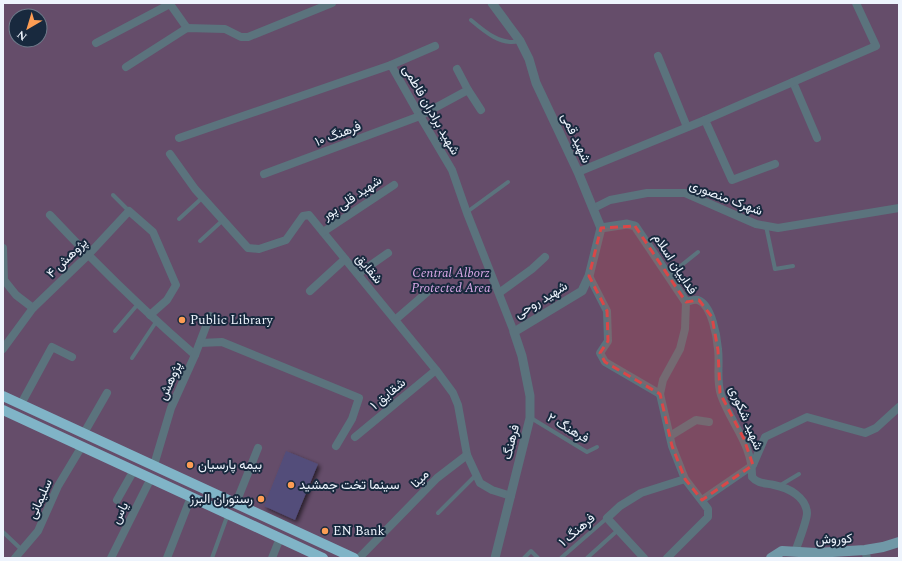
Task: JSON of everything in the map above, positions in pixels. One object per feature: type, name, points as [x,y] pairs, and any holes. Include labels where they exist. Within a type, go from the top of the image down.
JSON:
[{"type":"main road","points":[[3,396],[354,558]]},
{"type":"main road","points":[[3,410],[323,558]]},
{"type":"main road","points":[[30,423],[36,411]]},
{"type":"main road","name":"کوروش","points":[[771,558],[782,551],[866,554],[899,542]]},
{"type":"street","points":[[126,67],[186,28],[225,29],[241,36],[248,37],[332,3]]},
{"type":"street","name":"شهید قمی","points":[[492,3],[520,41],[529,60],[536,83],[578,172],[601,228]]},
{"type":"street","points":[[578,172],[705,120],[876,46],[856,3]]},
{"type":"street","points":[[96,43],[170,4],[186,28]]},
{"type":"street","points":[[391,64],[435,46]]},
{"type":"street","points":[[658,56],[687,127]]},
{"type":"street","name":"شهید برادران فاطمی","points":[[179,138],[391,64],[452,170],[467,213],[514,332]]},
{"type":"street","points":[[457,69],[481,110]]},
{"type":"street","points":[[793,82],[817,138]]},
{"type":"street","name":"فرهنگ ۱۰","points":[[264,174],[420,116],[468,90]]},
{"type":"street","points":[[705,120],[732,180],[776,164]]},
{"type":"street","name":"شقایق","points":[[170,154],[202,198],[248,248],[259,250],[286,240],[303,216],[309,215],[436,370],[452,393],[458,405],[467,455],[480,483],[492,490],[511,496]]},
{"type":"street","name":"شهید قلی پور","points":[[323,232],[394,185]]},
{"type":"street","name":"شهرک منصوری","points":[[594,208],[610,200],[647,193],[685,193],[756,224],[778,228],[899,208]]},
{"type":"street","points":[[130,211],[152,232],[176,285],[167,300],[150,315]]},
{"type":"street","name":"پژوهش ۴","points":[[3,349],[33,308],[88,255],[130,211]]},
{"type":"street","name":"پژوهش","points":[[50,215],[156,322],[195,355],[171,408],[154,465]]},
{"type":"street","name":"فداییان اسلام","points":[[601,228],[627,224],[635,226],[686,302],[685,329],[680,349],[663,380],[660,394]]},
{"type":"street","points":[[601,228],[589,276],[607,311],[608,341],[600,353],[605,362],[660,394],[672,446],[686,479],[708,509],[708,517],[667,558]]},
{"type":"street","points":[[3,248],[4,280],[16,295],[33,308]]},
{"type":"street","points":[[358,274],[388,253]]},
{"type":"street","points":[[499,293],[532,269],[545,257]]},
{"type":"street","points":[[310,291],[345,259]]},
{"type":"street","name":"شهید روحی","points":[[514,332],[582,291],[589,276]]},
{"type":"street","points":[[395,320],[432,288]]},
{"type":"street","name":"شهید شکوری","points":[[686,302],[699,300],[706,307],[712,317],[718,350],[717,372],[720,393],[744,439],[752,465],[752,477],[756,482],[779,486],[796,494],[804,503],[807,514],[795,552]]},
{"type":"street","points":[[195,355],[210,316]]},
{"type":"street","name":"فرهنگ","points":[[498,557],[530,418],[530,396],[522,356],[514,332]]},
{"type":"street","points":[[200,343],[222,342],[359,398],[352,419],[336,446]]},
{"type":"street","points":[[21,404],[52,347],[72,357]]},
{"type":"street","name":"شقایق ۱","points":[[355,436],[436,370]]},
{"type":"street","points":[[84,433],[107,393]]},
{"type":"street","points":[[702,500],[752,465],[765,438],[808,417],[865,433],[876,428],[899,407]]},
{"type":"street","points":[[670,436],[696,420],[709,422]]},
{"type":"street","name":"سلیمانی","points":[[15,558],[38,531],[58,486],[82,446]]},
{"type":"street","points":[[236,503],[258,448]]},
{"type":"street","name":"مینا","points":[[359,558],[437,478],[467,455]]},
{"type":"street","points":[[117,500],[134,470]]},
{"type":"street","name":"یاس","points":[[111,558],[151,478]]},
{"type":"street","points":[[644,558],[607,518],[620,506],[641,493],[686,479]]},
{"type":"street","points":[[167,558],[191,497]]},
{"type":"street","points":[[272,558],[280,538]]},
{"type":"lane","points":[[471,20],[490,35],[511,43],[520,41]]},
{"type":"lane","points":[[467,213],[508,182]]},
{"type":"lane","points":[[113,195],[130,211]]},
{"type":"lane","points":[[178,219],[202,198]]},
{"type":"lane","points":[[200,241],[223,220]]},
{"type":"lane","points":[[766,226],[775,269],[793,266]]},
{"type":"lane","points":[[668,276],[698,252]]},
{"type":"lane","points":[[115,331],[138,304]]},
{"type":"lane","points":[[132,358],[156,322]]},
{"type":"lane","name":"فرهنگ ۲","points":[[530,418],[587,452],[597,447]]},
{"type":"lane","points":[[779,486],[799,474]]},
{"type":"lane","points":[[438,513],[476,475]]},
{"type":"lane","points":[[212,558],[228,514]]},
{"type":"lane","name":"فرهنگ ۱","points":[[561,558],[607,518]]},
{"type":"lane","points":[[587,558],[618,529]]},
{"type":"lane","points":[[3,532],[22,551]]},
{"type":"lane","points":[[524,558],[531,551],[538,558]]},
{"type":"highlighted area","points":[[635,226],[686,302],[699,300],[712,317],[718,350],[720,393],[744,439],[753,465],[702,500],[685,479],[672,446],[660,394],[605,362],[600,353],[608,341],[607,311],[589,276],[601,228]]},
{"type":"green space","name":"Central Alborz Protected Area","points":[[3,3],[899,3],[899,558],[3,558]]},
{"type":"building","name":"سینما تخت جمشید","points":[[286,451],[318,464],[295,520],[264,506]]},
{"type":"place","name":"Public Library","points":[[182,320]]},
{"type":"place","name":"بیمه پارسیان","points":[[190,465]]},
{"type":"place","name":"سینما تخت جمشید","points":[[291,485]]},
{"type":"place","name":"رستوران البرز","points":[[261,499]]},
{"type":"place","name":"EN Bank","points":[[325,531]]}]
